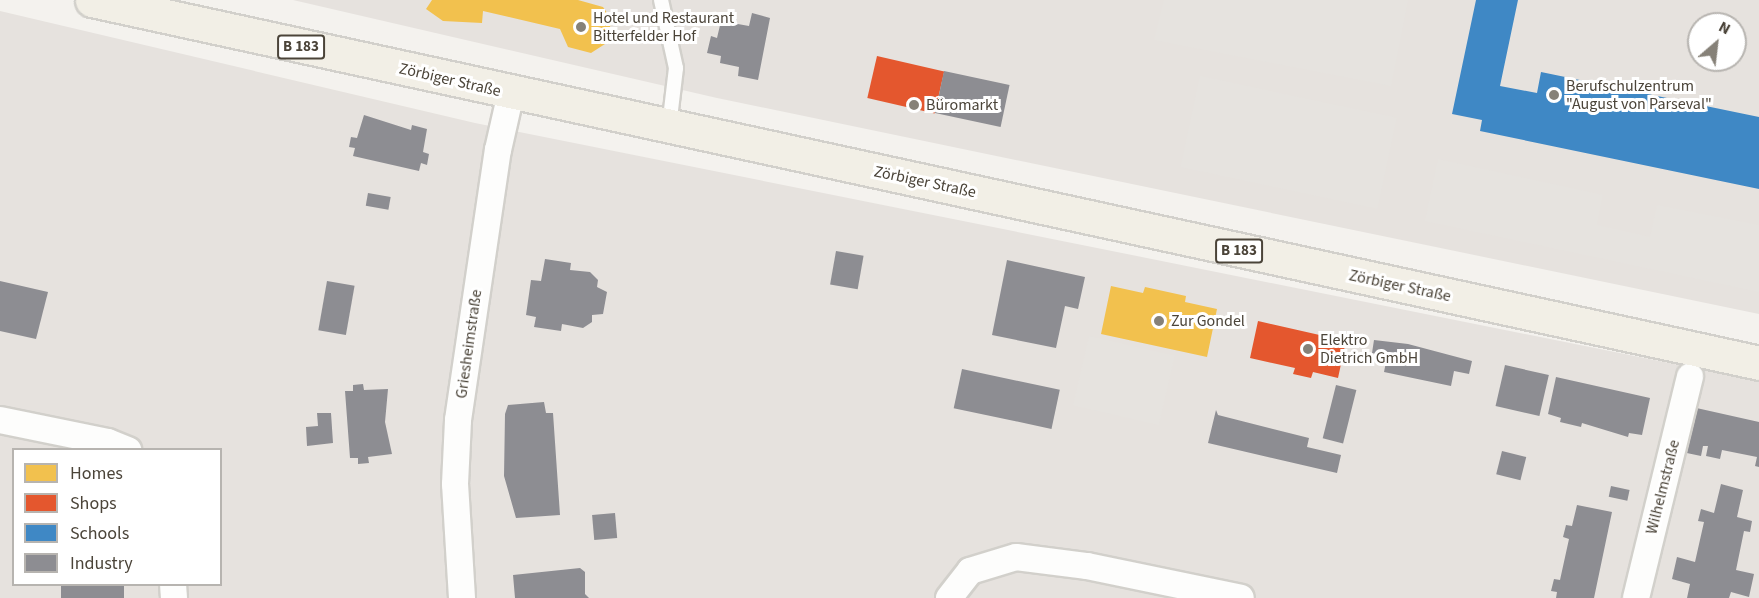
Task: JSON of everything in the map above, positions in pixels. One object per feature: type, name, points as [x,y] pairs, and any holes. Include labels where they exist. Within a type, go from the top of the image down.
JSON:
[{"type":"main road","name":"Zörbiger Straße","points":[[92,0],[1759,363]]},
{"type":"street","name":"Griesheimstraße","points":[[462,598],[455,484],[457,430],[496,159],[511,93]]},
{"type":"street","name":"Wilhelmstraße","points":[[1636,598],[1690,376]]},
{"type":"street","points":[[0,420],[108,442],[123,448]]},
{"type":"street","points":[[949,598],[970,571],[1016,557],[1087,566],[1241,598]]},
{"type":"lane","points":[[661,0],[676,68],[669,127]]},
{"type":"shaded area","points":[[293,0],[1759,0],[1759,314],[717,98]]},
{"type":"shaded area","points":[[1164,0],[1408,0],[1391,86],[1154,40]]},
{"type":"shaded area","points":[[0,11],[475,123],[1759,381],[1759,598],[0,598]]},
{"type":"shaded area","points":[[1200,76],[1397,118],[1377,209],[1181,167]]},
{"type":"shaded area","points":[[1438,159],[1603,195],[1597,225],[1650,237],[1657,205],[1759,225],[1759,292],[1425,221]]},
{"type":"shaded area","points":[[1089,336],[1175,356],[1159,425],[1073,405]]},
{"type":"building: Homes","name":"Hotel und Restaurant Bitterfelder Hof","points":[[432,0],[578,0],[603,7],[612,20],[605,44],[591,53],[568,47],[560,29],[483,11],[482,23],[443,21],[426,9]]},
{"type":"building: Homes","name":"Zur Gondel","points":[[1111,286],[1143,293],[1145,287],[1186,296],[1185,302],[1217,309],[1207,357],[1101,334]]},
{"type":"building: Shops","points":[[877,56],[944,72],[935,113],[867,98]]},
{"type":"building: Shops","points":[[1258,321],[1346,341],[1338,378],[1313,372],[1311,378],[1293,374],[1295,368],[1250,358]]},
{"type":"building: Schools","name":"Berufschulzentrum \"August von Parseval\"","points":[[1476,0],[1518,0],[1500,86],[1537,93],[1541,72],[1759,117],[1759,189],[1480,131],[1482,120],[1452,114]]},
{"type":"building: Industry","points":[[752,13],[770,18],[758,80],[738,76],[739,67],[720,63],[721,56],[707,53],[711,36],[717,38],[721,21],[749,26]]},
{"type":"building: Industry","points":[[944,71],[1010,85],[1001,127],[935,113]]},
{"type":"building: Industry","points":[[364,115],[411,130],[412,125],[427,129],[423,152],[429,154],[427,165],[421,163],[419,171],[353,156],[355,148],[349,147],[351,137],[357,138]]},
{"type":"building: Industry","points":[[368,193],[391,197],[388,210],[366,206]]},
{"type":"building: Industry","points":[[836,251],[864,256],[858,289],[830,284]]},
{"type":"building: Industry","points":[[545,259],[571,263],[570,270],[590,272],[598,280],[597,287],[607,292],[603,314],[592,315],[592,322],[583,328],[562,324],[561,331],[534,327],[536,317],[526,315],[531,280],[541,281]]},
{"type":"building: Industry","points":[[1007,260],[1085,277],[1078,309],[1065,306],[1056,348],[992,335]]},
{"type":"building: Industry","points":[[0,281],[48,292],[36,339],[0,331]]},
{"type":"building: Industry","points":[[327,281],[355,286],[346,335],[318,330]]},
{"type":"building: Industry","points":[[1374,340],[1408,344],[1472,361],[1469,374],[1454,371],[1451,386],[1384,372],[1387,357],[1372,353]]},
{"type":"building: Industry","points":[[1505,365],[1549,375],[1539,416],[1496,406]]},
{"type":"building: Industry","points":[[962,369],[1060,390],[1051,429],[954,408]]},
{"type":"building: Industry","points":[[1556,377],[1650,398],[1642,435],[1629,433],[1628,437],[1582,423],[1581,427],[1560,422],[1561,418],[1548,414]]},
{"type":"building: Industry","points":[[363,384],[364,390],[388,389],[385,422],[392,454],[368,457],[369,463],[358,464],[358,458],[350,458],[345,391],[353,391],[353,385]]},
{"type":"building: Industry","points":[[1336,385],[1356,390],[1343,443],[1323,438]]},
{"type":"building: Industry","points":[[544,402],[546,413],[553,413],[560,515],[516,518],[504,476],[505,414],[508,405]]},
{"type":"building: Industry","points":[[1692,407],[1759,422],[1759,467],[1755,466],[1757,457],[1722,450],[1720,459],[1706,456],[1708,446],[1703,446],[1701,456],[1682,452]]},
{"type":"building: Industry","points":[[1216,410],[1218,415],[1309,438],[1307,447],[1341,455],[1337,473],[1208,443]]},
{"type":"building: Industry","points":[[317,413],[331,413],[333,443],[307,446],[306,427],[318,426]]},
{"type":"building: Industry","points":[[1502,451],[1526,457],[1520,480],[1496,474]]},
{"type":"building: Industry","points":[[1721,484],[1743,490],[1737,517],[1752,521],[1750,532],[1744,531],[1736,570],[1754,574],[1749,597],[1731,592],[1729,598],[1687,598],[1690,584],[1672,579],[1677,557],[1695,562],[1704,522],[1698,521],[1701,509],[1714,513]]},
{"type":"building: Industry","points":[[1611,486],[1630,490],[1627,501],[1609,497]]},
{"type":"building: Industry","points":[[1577,505],[1612,512],[1594,598],[1556,598],[1557,592],[1551,591],[1554,579],[1560,580],[1569,539],[1563,537],[1566,525],[1572,526]]},
{"type":"building: Industry","points":[[615,513],[617,538],[594,540],[592,515]]},
{"type":"building: Industry","points":[[580,568],[585,572],[585,594],[589,598],[515,598],[513,575]]},
{"type":"building: Industry","points":[[61,586],[124,586],[124,598],[61,598]]},
{"type":"place","name":"Hotel und Restaurant Bitterfelder Hof","points":[[581,27]]},
{"type":"place","name":"Berufschulzentrum \"August von Parseval\"","points":[[1554,95]]},
{"type":"place","name":"Büromarkt","points":[[914,105]]},
{"type":"place","name":"Zur Gondel","points":[[1159,321]]},
{"type":"place","name":"Elektro Dietrich GmbH","points":[[1308,349]]}]
